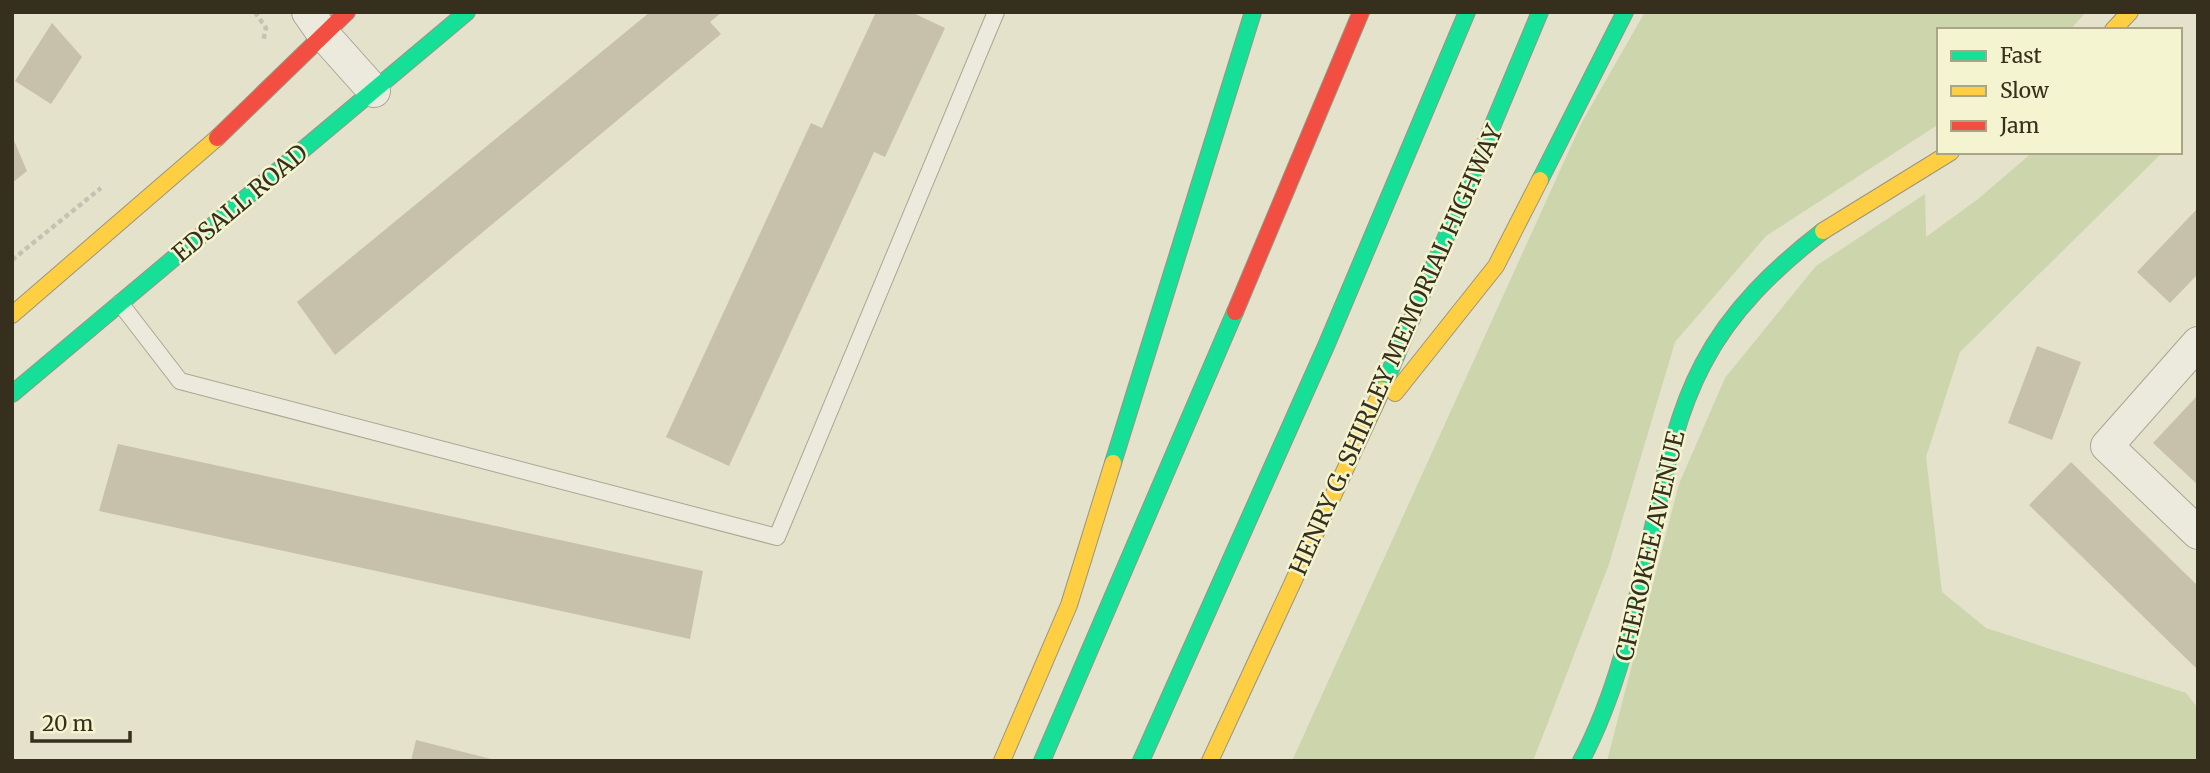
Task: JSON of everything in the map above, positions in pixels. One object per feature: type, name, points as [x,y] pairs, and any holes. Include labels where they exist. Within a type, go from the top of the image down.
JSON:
[{"type":"main road","points":[[12,315],[209,146],[316,24],[347,12]]},
{"type":"main road","name":"EDSALL ROAD","points":[[12,394],[467,12]]},
{"type":"main road","points":[[1002,761],[1069,606],[1253,12]]},
{"type":"main road","points":[[1042,761],[1175,455],[1361,12]]},
{"type":"main road","points":[[1141,761],[1326,346],[1467,12]]},
{"type":"main road","name":"HENRY G. SHIRLEY MEMORIAL HIGHWAY","points":[[1210,761],[1367,427],[1541,12]]},
{"type":"main road","points":[[1367,427],[1496,266],[1625,12]]},
{"type":"main road","points":[[2115,28],[2130,12]]},
{"type":"main road","name":"CHEROKEE AVENUE","points":[[1581,761],[1615,689],[1628,643],[1673,439],[1683,407],[1723,332],[1765,280],[1804,243],[1849,211],[1948,154]]},
{"type":"street","points":[[316,24],[374,91]]},
{"type":"street","points":[[2198,344],[2107,446],[2198,533]]},
{"type":"lane","points":[[120,303],[180,381],[777,537],[996,12]]},
{"type":"path","points":[[255,12],[267,29],[262,50]]},
{"type":"path","points":[[12,260],[110,181]]},
{"type":"green space","points":[[1645,12],[2086,12],[2072,28],[1937,28],[1937,125],[1766,236],[1675,342],[1609,564],[1533,761],[1292,761],[1582,122]]},
{"type":"green space","points":[[2031,154],[2161,154],[1960,352],[1926,457],[1942,592],[1986,628],[2186,693],[2198,708],[2198,761],[1607,761],[1679,484],[1725,378],[1816,266],[1925,194],[1926,237],[1978,199]]},
{"type":"building","points":[[650,12],[722,12],[710,22],[721,34],[335,355],[297,302]]},
{"type":"building","points":[[876,12],[911,12],[945,28],[885,157],[874,152],[729,466],[666,437],[811,123],[822,128]]},
{"type":"building","points":[[52,23],[82,57],[51,104],[15,81]]},
{"type":"building","points":[[12,136],[27,171],[12,183]]},
{"type":"building","points":[[2196,210],[2198,274],[2170,303],[2137,272]]},
{"type":"building","points":[[2037,346],[2081,362],[2052,440],[2008,423]]},
{"type":"building","points":[[2198,395],[2198,485],[2153,443]]},
{"type":"building","points":[[118,444],[703,571],[690,639],[99,511]]},
{"type":"building","points":[[2071,462],[2198,586],[2198,670],[2029,505]]},
{"type":"building","points":[[416,740],[495,760],[495,761],[411,761]]},
{"type":"traffic: fast","points":[[12,394],[467,12]]},
{"type":"traffic: fast","points":[[1113,463],[1253,12]]},
{"type":"traffic: fast","points":[[1141,761],[1326,346],[1467,12]]},
{"type":"traffic: fast","points":[[1382,390],[1540,12]]},
{"type":"traffic: fast","points":[[1540,180],[1625,12]]},
{"type":"traffic: fast","points":[[1581,761],[1606,705],[1625,647],[1672,444],[1694,383],[1714,344],[1741,308],[1771,275],[1823,231]]},
{"type":"traffic: fast","points":[[1042,761],[1235,312]]},
{"type":"traffic: slow","points":[[2115,28],[2130,12]]},
{"type":"traffic: slow","points":[[12,315],[217,138]]},
{"type":"traffic: slow","points":[[1823,231],[1948,154]]},
{"type":"traffic: slow","points":[[1395,393],[1496,266],[1540,180]]},
{"type":"traffic: slow","points":[[1210,761],[1382,390]]},
{"type":"traffic: slow","points":[[1002,761],[1069,605],[1113,463]]},
{"type":"traffic: jam","points":[[217,138],[347,12]]},
{"type":"traffic: jam","points":[[1235,312],[1361,12]]}]
